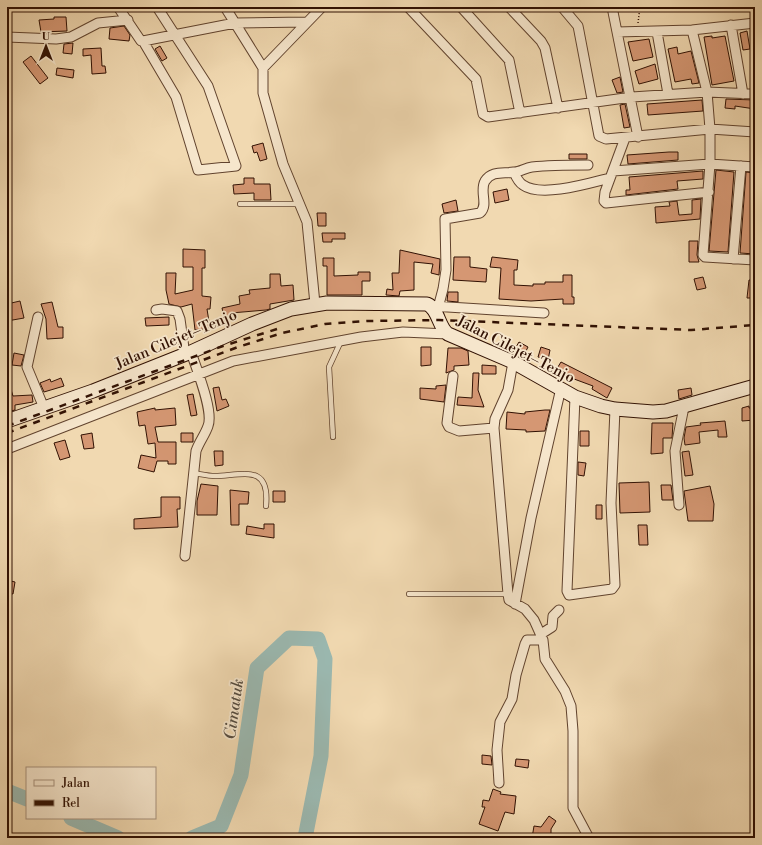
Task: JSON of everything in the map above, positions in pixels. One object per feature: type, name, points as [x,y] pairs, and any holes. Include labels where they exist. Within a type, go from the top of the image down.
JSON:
[{"type":"main road","name":"Jalan Cilejet–Tenjo","points":[[7,421],[188,354],[277,314],[315,304],[421,303],[434,307],[442,329],[448,334],[513,362],[575,397],[600,406],[615,409],[653,412],[684,407],[755,386]]},
{"type":"street","points":[[118,7],[141,41],[143,41],[176,97],[198,170],[236,166],[208,86],[157,7]]},
{"type":"street","points":[[225,7],[263,68],[263,94],[283,164],[308,222],[315,304]]},
{"type":"street","points":[[263,68],[322,7]]},
{"type":"street","points":[[408,7],[476,79],[483,114],[485,116],[520,113],[632,97],[668,94],[707,92],[755,94]]},
{"type":"street","points":[[461,7],[509,60],[520,113]]},
{"type":"street","points":[[509,7],[541,41],[545,48],[558,108]]},
{"type":"street","points":[[562,7],[578,26],[599,136],[606,139],[625,138],[710,129],[755,132]]},
{"type":"street","points":[[612,7],[632,97],[638,137]]},
{"type":"street","points":[[7,37],[43,40],[64,38],[71,37],[98,23],[128,20]]},
{"type":"street","points":[[143,41],[235,23],[306,22]]},
{"type":"street","points":[[617,32],[692,30],[755,23]]},
{"type":"street","points":[[731,25],[743,94]]},
{"type":"street","points":[[692,30],[707,92],[710,129],[710,164],[703,255],[755,260]]},
{"type":"street","points":[[657,32],[668,94]]},
{"type":"street","points":[[625,138],[605,192],[604,201],[609,204],[708,192]]},
{"type":"street","points":[[544,312],[434,307],[443,289],[446,270],[445,219],[480,213],[484,206],[482,190],[488,178],[494,174],[514,172],[530,167],[588,164]]},
{"type":"street","points":[[514,172],[523,186],[551,190],[575,187],[612,174],[710,164],[755,167]]},
{"type":"street","points":[[733,259],[741,166]]},
{"type":"street","points":[[156,310],[162,308],[177,312],[188,354],[199,374],[209,419],[209,425],[199,442],[193,473],[185,556]]},
{"type":"street","points":[[38,317],[27,367],[44,408]]},
{"type":"street","points":[[7,449],[233,361],[342,340],[403,332],[448,334]]},
{"type":"street","points":[[513,362],[508,390],[495,419],[494,428],[508,594],[509,600],[530,614],[542,637],[545,659],[565,691],[571,706],[573,731],[573,808],[589,838]]},
{"type":"street","points":[[453,376],[447,423],[449,427],[459,431],[494,428]]},
{"type":"street","points":[[514,604],[530,518],[561,388]]},
{"type":"street","points":[[575,397],[566,591],[570,595],[612,589],[615,585],[611,503],[615,409]]},
{"type":"street","points":[[679,505],[675,451],[684,407]]},
{"type":"street","points":[[499,783],[497,750],[501,718],[512,699],[518,664],[527,640],[542,637],[552,627],[553,616],[559,610]]},
{"type":"lane","points":[[240,204],[300,204]]},
{"type":"lane","points":[[333,437],[329,368],[342,340]]},
{"type":"lane","points":[[193,473],[214,476],[249,474],[258,476],[264,482],[267,491],[266,506]]},
{"type":"lane","points":[[409,594],[508,594]]},
{"type":"path","points":[[637,32],[640,7]]},
{"type":"building","points":[[54,17],[66,17],[67,31],[41,32],[39,20],[54,19]]},
{"type":"building","points":[[124,26],[130,35],[129,41],[109,39],[110,28]]},
{"type":"building","points":[[747,31],[750,49],[743,50],[740,33]]},
{"type":"building","points":[[712,36],[712,38],[725,36],[734,81],[712,85],[704,37]]},
{"type":"building","points":[[649,39],[653,57],[633,61],[628,42]]},
{"type":"building","points":[[73,43],[72,54],[63,53],[64,44]]},
{"type":"building","points":[[160,46],[167,58],[162,61],[155,49]]},
{"type":"building","points":[[677,47],[678,54],[691,51],[699,83],[692,84],[691,79],[675,82],[668,49]]},
{"type":"building","points":[[101,48],[102,66],[105,66],[106,73],[92,74],[91,55],[83,56],[83,49]]},
{"type":"building","points":[[31,56],[48,78],[40,84],[23,62]]},
{"type":"building","points":[[655,64],[658,79],[639,84],[635,71]]},
{"type":"building","points":[[57,68],[74,70],[73,78],[56,75]]},
{"type":"building","points":[[620,77],[623,92],[617,93],[612,80]]},
{"type":"building","points":[[726,99],[755,100],[755,109],[735,106],[735,109],[725,108]]},
{"type":"building","points":[[702,100],[703,111],[648,115],[647,104]]},
{"type":"building","points":[[625,104],[630,127],[624,128],[620,105]]},
{"type":"building","points":[[263,143],[267,159],[260,161],[257,152],[254,153],[252,146]]},
{"type":"building","points":[[678,152],[678,160],[628,164],[627,155]]},
{"type":"building","points":[[569,154],[587,154],[587,159],[569,159]]},
{"type":"building","points":[[716,170],[734,172],[728,252],[709,251]]},
{"type":"building","points":[[703,171],[703,179],[677,181],[678,189],[626,195],[626,190],[630,190],[629,177]]},
{"type":"building","points":[[746,172],[755,173],[751,224],[755,224],[755,254],[740,253]]},
{"type":"building","points":[[244,178],[254,178],[254,184],[270,184],[271,200],[254,200],[254,193],[234,194],[233,185],[244,184]]},
{"type":"building","points":[[507,189],[509,200],[495,203],[493,192]]},
{"type":"building","points":[[701,199],[700,219],[656,223],[655,207],[670,206],[669,202],[677,201],[679,215],[692,214],[692,200]]},
{"type":"building","points":[[456,200],[458,211],[444,213],[442,204]]},
{"type":"building","points":[[317,213],[326,213],[326,226],[318,226]]},
{"type":"building","points":[[322,233],[345,233],[345,239],[332,239],[332,242],[323,242]]},
{"type":"building","points":[[689,241],[698,241],[697,255],[699,262],[689,262]]},
{"type":"building","points":[[183,249],[205,250],[205,268],[202,268],[202,296],[211,297],[210,309],[207,309],[210,328],[195,330],[192,304],[181,307],[169,304],[166,290],[166,273],[176,273],[175,294],[193,290],[193,267],[183,267]]},
{"type":"building","points":[[400,250],[440,259],[439,275],[431,273],[433,264],[414,262],[414,290],[400,291],[399,296],[386,295],[387,289],[393,290],[392,273],[399,273]]},
{"type":"building","points":[[454,257],[470,257],[470,267],[487,269],[486,282],[453,280]]},
{"type":"building","points":[[492,257],[518,260],[517,270],[514,270],[514,285],[533,286],[533,284],[545,284],[545,282],[563,282],[563,275],[572,275],[572,297],[574,297],[574,304],[563,304],[563,299],[531,301],[499,299],[501,268],[490,267]]},
{"type":"building","points":[[323,258],[334,258],[334,276],[358,275],[358,272],[370,272],[370,281],[362,281],[362,295],[327,295],[327,266],[323,266]]},
{"type":"building","points":[[270,274],[280,274],[281,286],[293,285],[294,300],[270,304],[270,309],[266,310],[231,313],[232,319],[225,321],[222,308],[240,304],[239,296],[250,294],[249,290],[270,288]]},
{"type":"building","points":[[703,277],[706,288],[697,290],[694,279]]},
{"type":"building","points":[[749,280],[755,280],[755,298],[747,298]]},
{"type":"building","points":[[448,292],[458,292],[458,302],[447,301]]},
{"type":"building","points":[[20,301],[24,318],[7,321],[7,304]]},
{"type":"building","points":[[52,302],[58,327],[63,327],[63,338],[47,339],[46,319],[41,304]]},
{"type":"building","points":[[169,317],[169,325],[146,326],[145,318]]},
{"type":"building","points":[[519,342],[528,347],[523,357],[513,352]]},
{"type":"building","points":[[421,347],[431,347],[431,365],[421,366]]},
{"type":"building","points":[[541,347],[550,350],[548,360],[538,357]]},
{"type":"building","points":[[448,348],[461,348],[468,351],[469,365],[454,366],[454,370],[446,373]]},
{"type":"building","points":[[14,353],[24,355],[21,366],[12,365]]},
{"type":"building","points":[[561,362],[612,388],[607,398],[592,389],[593,386],[566,376],[556,370]]},
{"type":"building","points":[[482,365],[496,366],[496,374],[482,374]]},
{"type":"building","points":[[473,373],[479,373],[478,390],[484,407],[457,405],[458,397],[472,398]]},
{"type":"building","points":[[61,378],[64,386],[44,392],[40,383],[50,379],[51,382]]},
{"type":"building","points":[[7,383],[9,383],[13,396],[32,395],[33,402],[15,405],[15,410],[7,412]]},
{"type":"building","points":[[446,385],[444,402],[420,399],[420,388],[436,389],[436,386]]},
{"type":"building","points":[[219,387],[222,400],[226,399],[229,406],[217,411],[213,388]]},
{"type":"building","points":[[691,388],[692,395],[679,399],[678,390]]},
{"type":"building","points":[[193,394],[197,415],[191,416],[187,395]]},
{"type":"building","points":[[749,406],[749,408],[755,408],[755,420],[742,421],[742,408]]},
{"type":"building","points":[[155,408],[155,410],[175,408],[176,425],[155,427],[158,442],[176,442],[176,464],[168,464],[168,461],[157,461],[154,472],[138,468],[141,455],[156,458],[155,443],[148,444],[145,425],[139,426],[137,412]]},
{"type":"building","points":[[550,410],[545,431],[526,432],[526,430],[506,429],[507,412],[525,414],[525,412]]},
{"type":"building","points":[[725,421],[727,437],[718,437],[718,430],[699,432],[700,443],[685,445],[684,438],[686,427],[701,425],[700,423]]},
{"type":"building","points":[[652,423],[673,423],[672,438],[663,438],[663,453],[651,454]]},
{"type":"building","points":[[580,431],[589,431],[589,446],[580,446]]},
{"type":"building","points":[[92,433],[94,448],[84,449],[81,435]]},
{"type":"building","points":[[181,433],[193,433],[193,442],[181,442]]},
{"type":"building","points":[[65,440],[70,457],[60,460],[54,443]]},
{"type":"building","points":[[214,451],[223,451],[223,465],[215,466]]},
{"type":"building","points":[[689,451],[693,475],[685,476],[682,452]]},
{"type":"building","points":[[578,462],[586,463],[584,476],[578,475]]},
{"type":"building","points":[[649,482],[650,512],[620,513],[619,483]]},
{"type":"building","points":[[201,484],[218,486],[217,515],[197,515],[197,501]]},
{"type":"building","points":[[661,485],[671,485],[673,500],[662,500]]},
{"type":"building","points":[[710,486],[714,504],[713,521],[688,521],[684,491]]},
{"type":"building","points":[[230,490],[249,492],[248,504],[239,504],[239,525],[231,525]]},
{"type":"building","points":[[273,491],[285,491],[285,502],[273,502]]},
{"type":"building","points":[[161,497],[180,497],[180,509],[177,509],[178,527],[134,529],[134,519],[161,517]]},
{"type":"building","points":[[596,505],[602,505],[602,519],[596,519]]},
{"type":"building","points":[[264,524],[274,524],[274,538],[246,534],[247,526],[264,529]]},
{"type":"building","points":[[638,525],[647,525],[648,545],[639,545]]},
{"type":"building","points":[[7,580],[15,582],[13,594],[7,593]]},
{"type":"building","points":[[482,755],[491,756],[492,765],[482,764]]},
{"type":"building","points":[[516,759],[529,760],[528,768],[515,766]]},
{"type":"building","points":[[493,789],[501,792],[500,794],[516,796],[514,814],[505,812],[498,831],[479,824],[485,807],[482,807],[483,800],[489,801]]},
{"type":"building","points":[[549,816],[556,821],[551,829],[551,838],[532,838],[534,826],[541,827]]},
{"type":"waterway","name":"Cimatuk","points":[[192,838],[221,826],[241,775],[257,668],[289,638],[318,639],[325,659],[321,756],[305,838]]},
{"type":"waterway","name":"Cimatuk","points":[[7,791],[26,799]]},
{"type":"waterway","name":"Cimatuk","points":[[73,819],[118,838]]},
{"type":"railway","points":[[7,433],[238,347],[282,333],[325,324],[368,321],[439,320],[691,330],[755,325]]},
{"type":"railway","points":[[7,426],[223,346],[277,329]]}]
